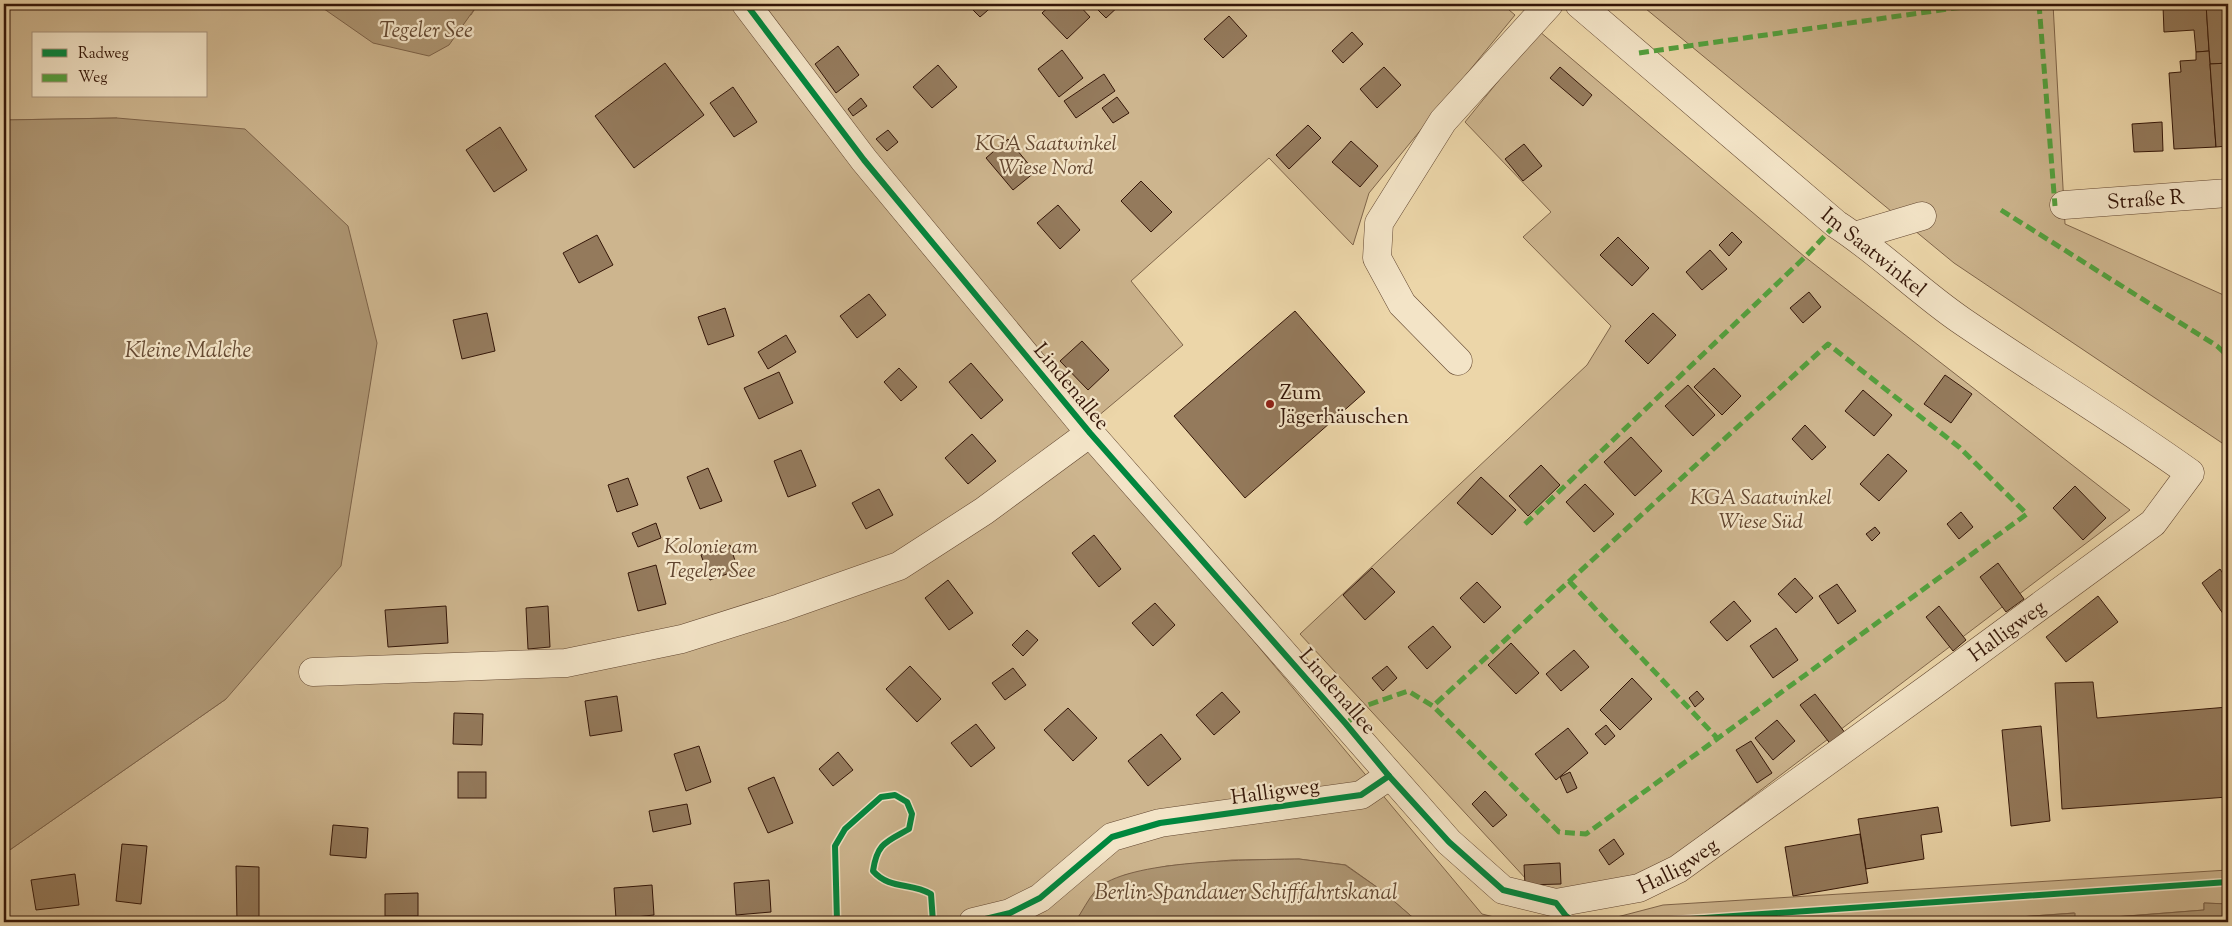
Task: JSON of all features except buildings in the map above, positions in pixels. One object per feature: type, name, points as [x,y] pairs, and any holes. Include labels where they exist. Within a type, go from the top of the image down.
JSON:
[{"type":"street","name":"Lindenallee","points":[[746,4],[864,160],[1090,433],[1346,724],[1389,776]]},
{"type":"street","points":[[1458,361],[1402,304],[1377,258],[1379,223],[1443,120],[1549,4]]},
{"type":"street","name":"Im Saatwinkel","points":[[1579,4],[1836,224],[1855,236],[1961,320],[2144,440],[2190,473]]},
{"type":"street","name":"Straße R","points":[[2064,205],[2228,194]]},
{"type":"street","points":[[1855,236],[1922,216]]},
{"type":"street","points":[[313,672],[566,663],[682,639],[780,608],[899,566],[984,511],[1090,433]]},
{"type":"street","name":"Halligweg","points":[[973,922],[1010,913],[1040,898],[1112,837],[1133,829],[1160,823],[1361,795],[1389,776],[1449,842],[1503,890],[1556,903],[1639,888],[1678,869],[1930,688],[2153,523],[2190,473]]},
{"type":"green space","name":"Kolonie am Tegeler See","points":[[4,4],[317,4],[328,10],[471,15],[478,4],[1502,4],[1515,15],[1369,193],[1353,245],[1269,158],[1131,281],[1183,345],[1079,432],[1482,914],[1514,922],[1418,922],[1381,890],[1346,865],[1299,859],[1232,860],[1167,866],[1125,875],[1097,889],[1075,922],[4,922],[4,854],[226,699],[117,118],[4,120]]},
{"type":"green space","points":[[1640,4],[2053,4],[2065,224],[2228,297],[2228,447],[1954,263]]},
{"type":"green space","name":"KGA Saatwinkel Wiese Süd","points":[[1539,31],[1805,257],[2130,510],[1637,884],[1539,893],[1300,634],[1587,365],[1611,326],[1523,237],[1551,212],[1465,122]]},
{"type":"green space","points":[[2228,870],[2228,904],[2204,903],[2204,910],[2075,920],[2074,913],[1950,922],[1598,922],[1663,905]]},
{"type":"water","name":"Tegeler See","points":[[317,4],[478,4],[449,45],[429,56],[373,43]]},
{"type":"water","name":"Kleine Malche","points":[[117,118],[245,129],[348,226],[377,343],[341,566],[226,699],[4,854],[4,120]]},
{"type":"water","name":"Berlin-Spandauer Schifffahrtskanal","points":[[1299,859],[1345,865],[1381,890],[1418,922],[1075,922],[1096,890],[1112,880],[1134,872],[1192,863]]},
{"type":"water","points":[[2204,903],[2228,904],[2228,922],[1950,922],[2075,913],[2075,920],[2078,920],[2204,910]]},
{"type":"marked path","points":[[1639,53],[1955,8],[2005,4]]},
{"type":"marked path","points":[[2039,4],[2055,206]]},
{"type":"marked path","points":[[2001,210],[2217,346],[2228,356]]},
{"type":"marked path","points":[[1525,524],[1805,257],[1836,224]]},
{"type":"marked path","points":[[1346,724],[1365,706],[1408,691],[1433,706],[1559,832],[1586,834],[2027,514],[1959,447],[1828,344],[1433,706]]},
{"type":"marked path","points":[[1569,581],[1718,739]]},
{"type":"cycle path","points":[[746,4],[864,160],[1090,433],[1346,724],[1389,776],[1449,842],[1503,890],[1556,903],[1566,916],[1574,922]]},
{"type":"cycle path","points":[[973,922],[1010,913],[1040,898],[1112,837],[1160,823],[1361,795],[1389,776]]},
{"type":"cycle path","points":[[837,922],[835,846],[845,829],[881,797],[895,795],[907,802],[912,814],[909,829],[884,844],[877,854],[873,871],[886,881],[923,890],[931,894],[933,922]]},
{"type":"cycle path","points":[[1647,922],[2228,882]]},
{"type":"place","name":"Zum Jägerhäuschen","points":[[1270,404]]},
{"type":"park label","name":"KGA Saatwinkel Wiese Nord","points":[[1046,155]]}]
